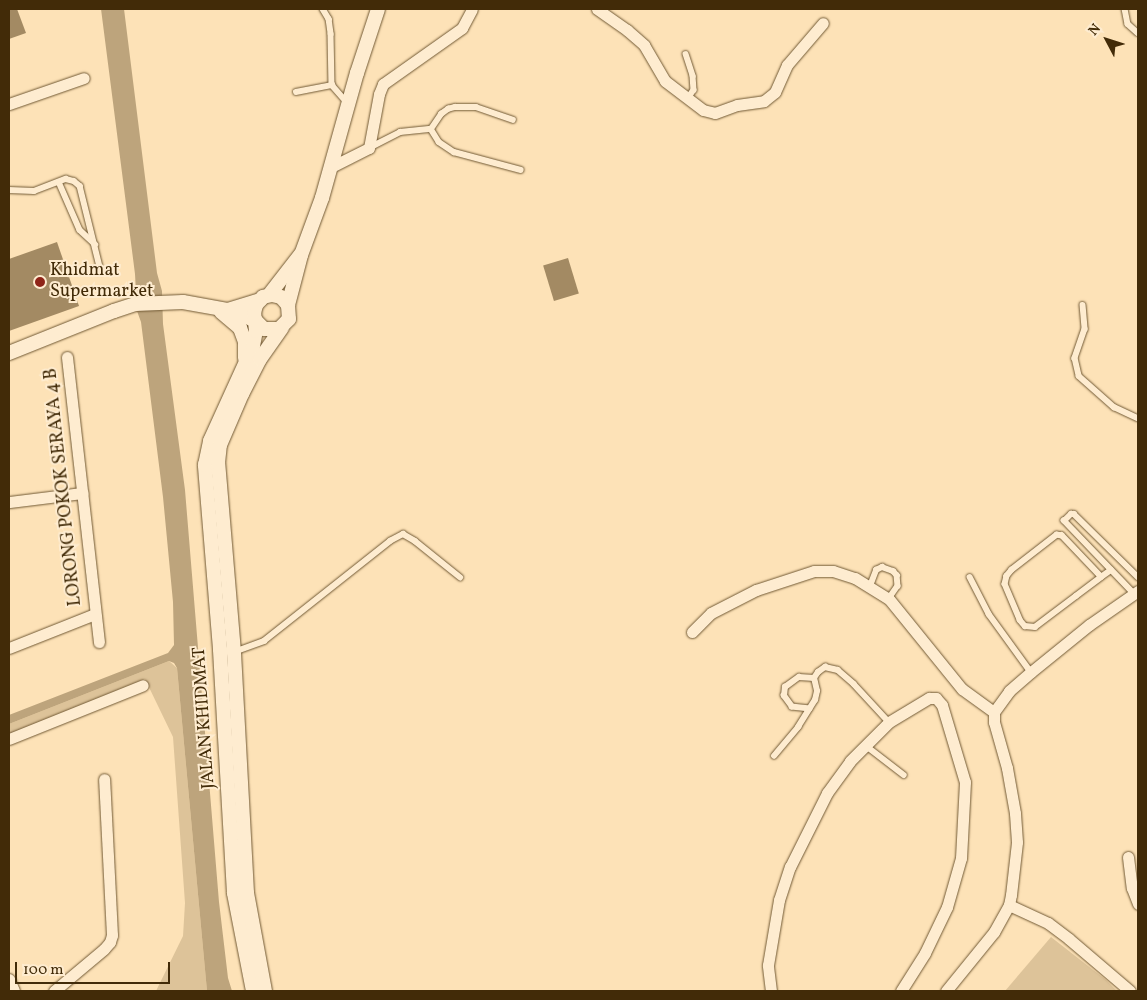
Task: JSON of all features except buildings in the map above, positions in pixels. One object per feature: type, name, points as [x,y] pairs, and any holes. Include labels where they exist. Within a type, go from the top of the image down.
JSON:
[{"type":"street","points":[[264,991],[247,893],[234,652],[218,463],[219,451],[257,364],[290,317],[288,305],[301,255],[315,221],[348,103],[378,9]]},
{"type":"street","points":[[331,167],[369,148],[379,94],[383,84],[462,28],[472,9]]},
{"type":"street","points":[[597,9],[644,45],[665,81],[703,110],[715,113],[737,105],[764,101],[775,92],[787,65],[823,23]]},
{"type":"street","points":[[9,104],[84,78]]},
{"type":"street","points":[[256,321],[254,310],[301,255]]},
{"type":"street","points":[[222,310],[265,297],[280,297],[288,305]]},
{"type":"street","points":[[9,353],[135,304],[188,303],[222,310],[256,321],[267,330],[282,328]]},
{"type":"street","points":[[222,310],[244,335],[243,368]]},
{"type":"street","name":"JALAN KHIDMAT","points":[[253,991],[234,893],[220,649],[205,465],[210,441],[253,346],[256,321]]},
{"type":"street","name":"LORONG POKOK SERAYA 4 B","points":[[67,357],[99,642]]},
{"type":"street","points":[[9,502],[82,493]]},
{"type":"street","points":[[692,632],[711,613],[756,590],[814,571],[833,571],[855,578],[889,599],[962,689],[994,712]]},
{"type":"street","points":[[946,991],[990,938],[1009,906],[1017,842],[1015,813],[1007,768],[994,722],[994,712],[1009,691],[1031,672],[1136,592]]},
{"type":"street","name":"LORONG POKOK SERAYA 4 B","points":[[9,648],[96,614]]},
{"type":"street","points":[[9,739],[143,685]]},
{"type":"street","points":[[772,991],[768,965],[779,900],[790,867],[827,793],[865,746],[889,722],[928,698],[936,698],[942,705],[965,782],[964,831],[957,879],[925,953],[901,991]]},
{"type":"street","points":[[54,991],[67,987],[104,949],[110,942],[112,935],[104,779]]},
{"type":"street","points":[[1128,857],[1132,888],[1138,904]]},
{"type":"street","points":[[1009,906],[1048,923],[1076,944],[1130,991]]},
{"type":"street","points":[[9,979],[14,991]]},
{"type":"lane","points":[[323,9],[329,19],[332,34],[332,85],[348,103]]},
{"type":"lane","points":[[1125,9],[1128,24],[1138,33]]},
{"type":"lane","points":[[686,54],[693,76],[694,90],[688,99]]},
{"type":"lane","points":[[296,92],[332,85]]},
{"type":"lane","points":[[431,129],[441,114],[448,108],[455,107],[476,107],[513,120]]},
{"type":"lane","points":[[369,148],[400,132],[431,129]]},
{"type":"lane","points":[[431,129],[439,142],[454,152],[521,170]]},
{"type":"lane","points":[[9,190],[34,191],[66,179],[74,181],[80,186],[101,270]]},
{"type":"lane","points":[[59,182],[80,230],[95,244]]},
{"type":"lane","points":[[1083,305],[1085,329],[1075,358],[1079,376],[1114,407],[1138,418]]},
{"type":"lane","points":[[1136,592],[1110,570],[1065,523],[1071,514],[1138,578]]},
{"type":"lane","points":[[234,652],[264,641],[390,541],[404,534],[416,540],[460,577]]},
{"type":"lane","points":[[1101,577],[1062,536],[1057,535],[1012,570],[1007,576],[1005,584],[1020,620],[1025,626],[1035,627],[1101,577],[1110,570]]},
{"type":"lane","points":[[870,586],[876,570],[882,567],[893,571],[897,575],[898,586],[889,599]]},
{"type":"lane","points":[[970,577],[989,614],[1031,672]]},
{"type":"lane","points":[[774,756],[810,709],[817,690],[814,678],[825,667],[838,670],[854,684],[889,722]]},
{"type":"lane","points":[[810,709],[792,707],[784,696],[785,687],[799,677],[814,678]]},
{"type":"lane","points":[[865,746],[904,775]]},
{"type":"shaded area","points":[[101,9],[124,9],[157,273],[162,291],[163,324],[185,490],[219,902],[228,978],[232,991],[207,991],[177,668],[174,663],[169,661],[9,724],[9,715],[168,653],[174,645],[173,602],[163,497],[141,322],[137,311],[135,274]]},
{"type":"shaded area","points":[[169,661],[177,668],[207,991],[156,991],[183,936],[185,903],[173,737],[145,679],[9,734],[9,724]]},
{"type":"shaded area","points":[[1051,937],[1106,980],[1117,991],[1005,991]]},
{"type":"place","name":"Khidmat Supermarket","points":[[40,282]]}]
